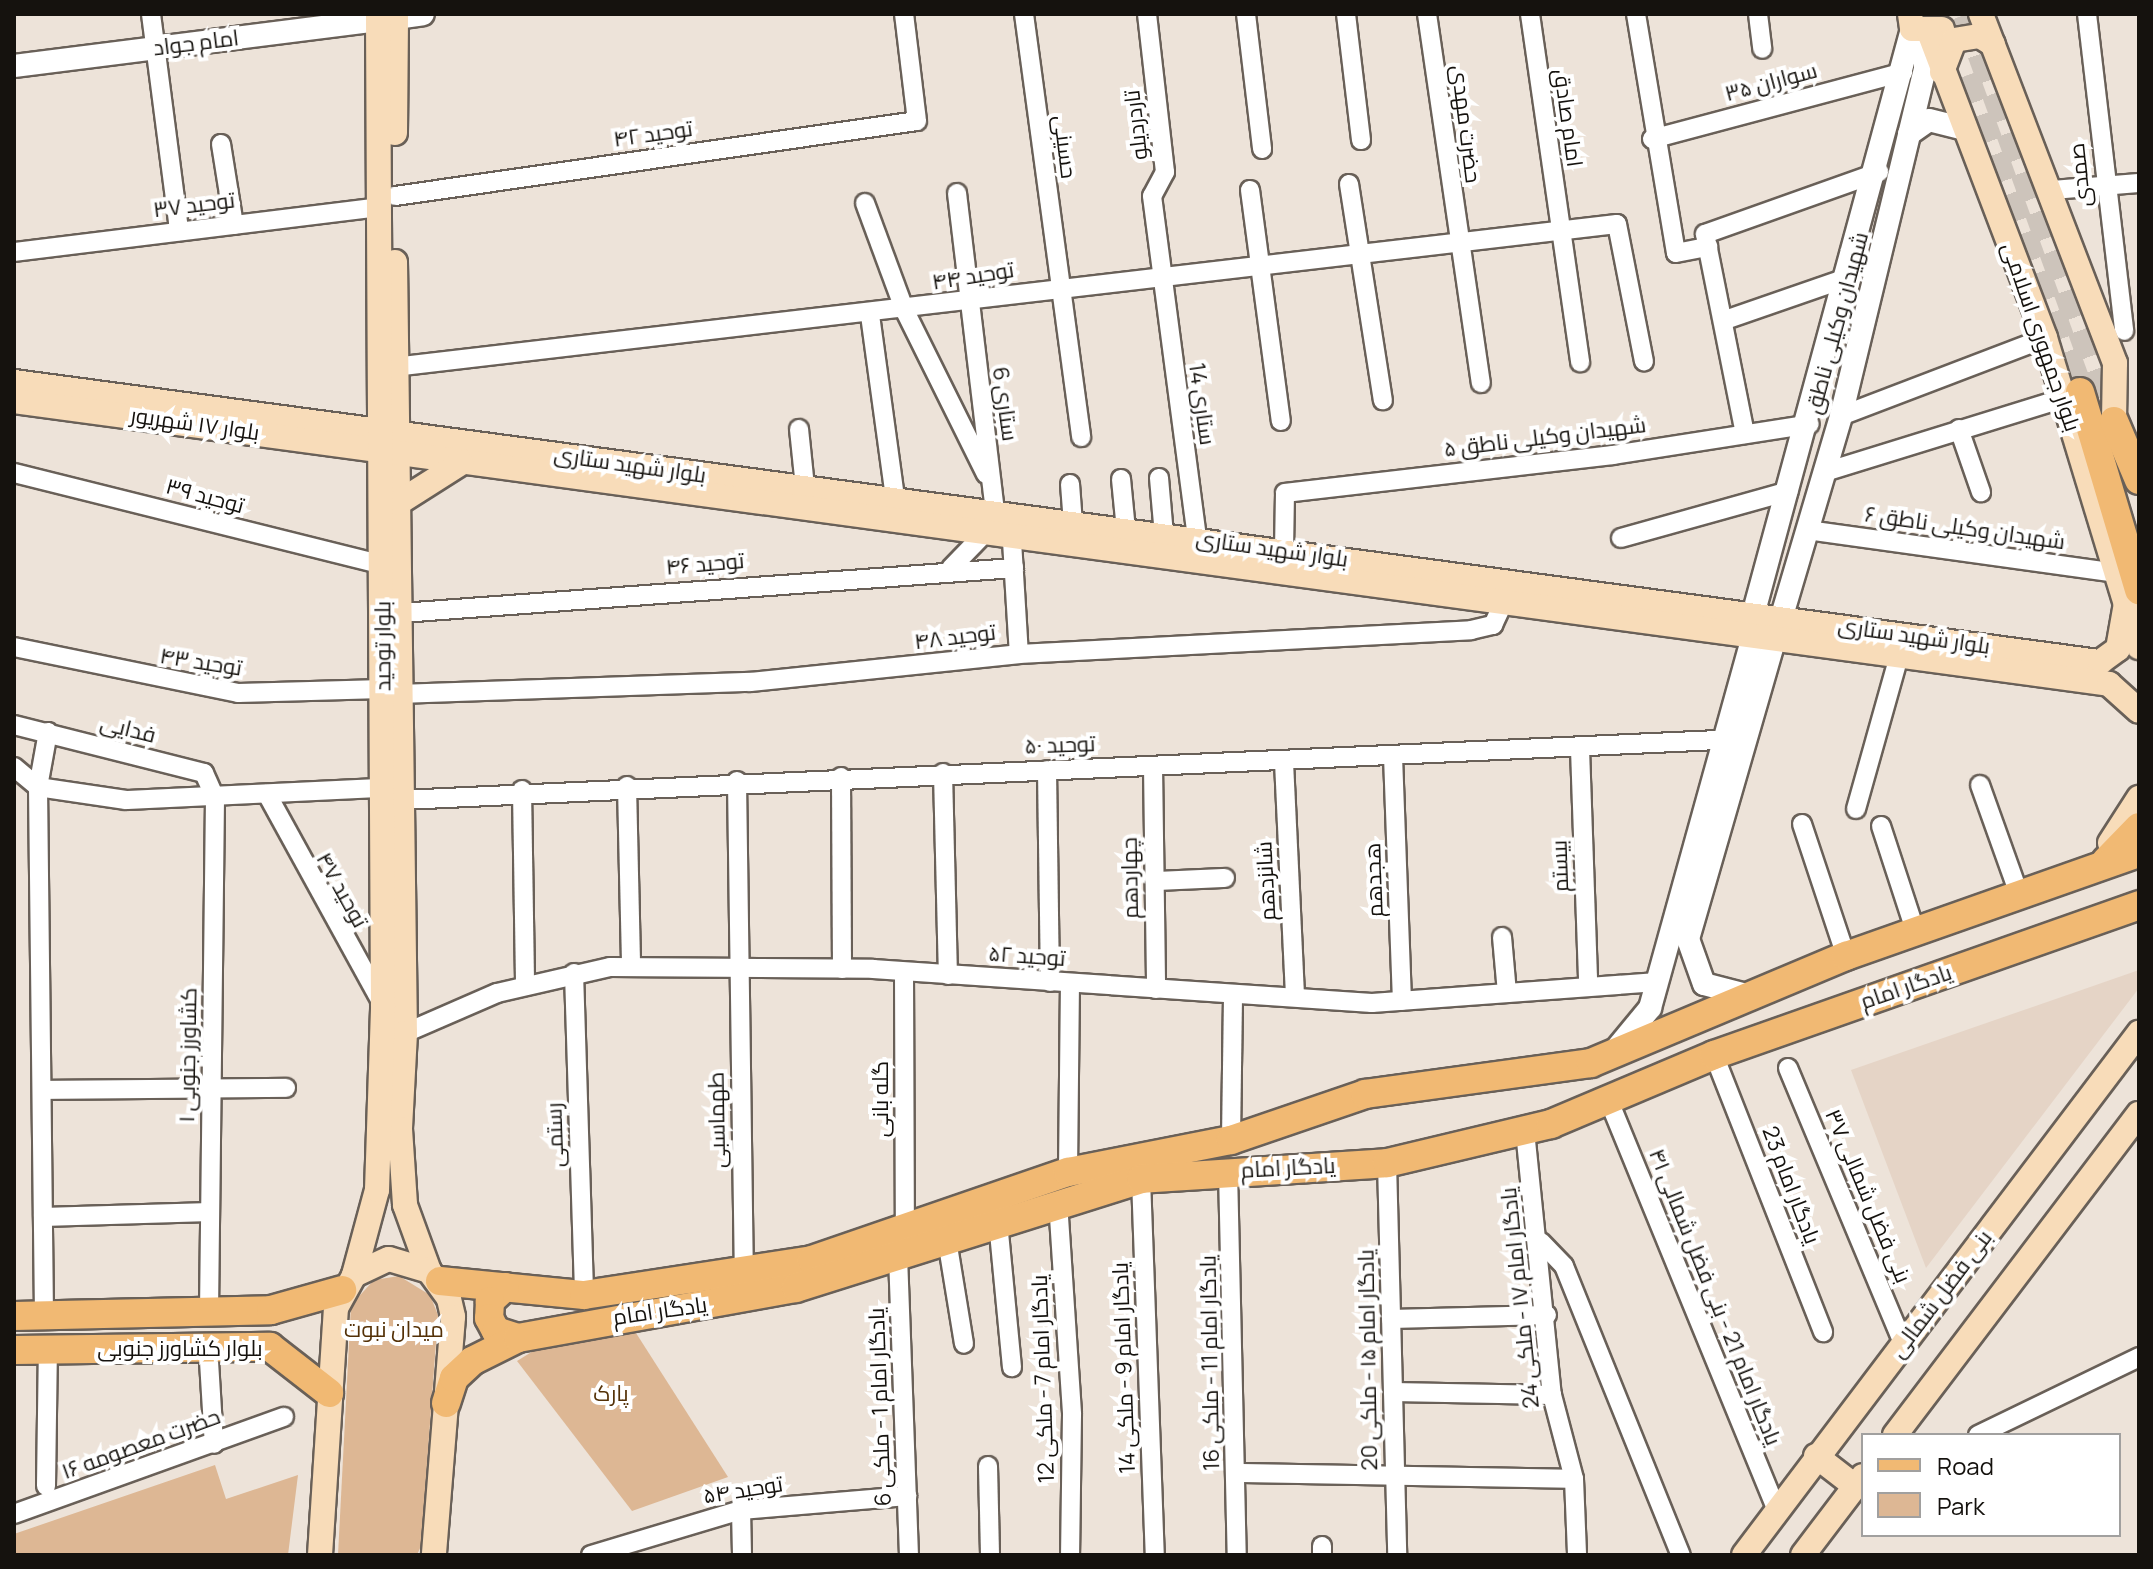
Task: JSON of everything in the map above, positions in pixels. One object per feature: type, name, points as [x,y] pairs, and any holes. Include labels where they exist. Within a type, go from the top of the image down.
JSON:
[{"type":"main road","points":[[1919,27],[1968,14]]},
{"type":"main road","name":"بلوار جمهوری اسلامی","points":[[1981,14],[2052,190],[2115,363],[2124,430],[2139,480]]},
{"type":"main road","name":"بلوار توحید","points":[[348,1282],[377,1190],[383,1006],[380,788],[401,613],[385,441],[388,381],[387,17]]},
{"type":"main road","name":"بلوار جمهوری اسلامی","points":[[1919,27],[1942,72],[2045,338],[2072,395],[2121,520],[2127,589]]},
{"type":"main road","points":[[1942,72],[1954,40],[1980,36],[1993,44]]},
{"type":"main road","points":[[438,437],[409,416],[388,381],[360,409],[316,431],[389,501],[461,463]]},
{"type":"main road","name":"بلوار ۱۷ شهریور","points":[[14,382],[385,441]]},
{"type":"main road","name":"بلوار جمهوری اسلامی","points":[[2072,395],[2127,589],[2139,647]]},
{"type":"main road","name":"بلوار ۱۷ شهریور","points":[[14,401],[316,431]]},
{"type":"main road","name":"بلوار شهید ستاری","points":[[385,441],[438,437],[895,498],[994,502],[1073,524],[1284,550],[1763,641],[2104,673]]},
{"type":"main road","name":"بلوار شهید ستاری","points":[[385,441],[461,463],[1012,541],[1503,594],[1753,615],[2104,673]]},
{"type":"main road","name":"بلوار توحید","points":[[389,501],[383,565],[402,800],[405,1033],[401,1172],[405,1205],[435,1276]]},
{"type":"main road","points":[[2127,589],[2118,649],[2104,673],[2139,711]]},
{"type":"main road","points":[[2093,868],[2139,798]]},
{"type":"main road","points":[[2093,868],[2139,827]]},
{"type":"main road","name":"یادگار امام","points":[[435,1276],[584,1295],[744,1274],[812,1260],[1068,1172],[1231,1140],[1402,1085],[1572,1067],[1846,956],[2139,853]]},
{"type":"main road","points":[[2008,898],[1992,923],[2019,947]]},
{"type":"main road","name":"یادگار امام","points":[[446,1403],[454,1378],[472,1361],[518,1338],[796,1288],[1058,1202],[1141,1179],[1387,1163],[1525,1131],[1609,1101],[1714,1055],[2139,905]]},
{"type":"main road","points":[[1916,933],[1943,928],[1962,935],[1968,956],[1946,972]]},
{"type":"main road","name":"بنی فضل شمالی","points":[[1744,1555],[2139,1033]]},
{"type":"main road","points":[[1897,1433],[2139,1114]]},
{"type":"main road","points":[[401,1172],[427,1242],[453,1269],[495,1286],[489,1318],[496,1331],[518,1338]]},
{"type":"main road","points":[[318,1551],[329,1393],[348,1282],[389,1259],[435,1276],[453,1317],[434,1555]]},
{"type":"main road","name":"بلوار کشاورز جنوبی","points":[[14,1316],[271,1310],[348,1282]]},
{"type":"main road","points":[[270,1347],[283,1334],[271,1310]]},
{"type":"main road","name":"بلوار کشاورز جنوبی","points":[[14,1350],[208,1345],[270,1347],[329,1393]]},
{"type":"main road","points":[[1803,1555],[1859,1481],[1816,1456]]},
{"type":"street","points":[[151,14],[179,231]]},
{"type":"street","name":"امام جواد","points":[[14,66],[423,14]]},
{"type":"street","name":"توحید ۴۲","points":[[387,202],[917,121],[904,14]]},
{"type":"street","name":"حسینی","points":[[1024,14],[1081,437]]},
{"type":"street","name":"تاردردیلو","points":[[1147,14],[1165,172],[1152,196],[1160,275]]},
{"type":"street","points":[[1246,14],[1262,149]]},
{"type":"street","points":[[1346,14],[1361,140]]},
{"type":"street","name":"حضرت مهدی","points":[[1427,14],[1456,240],[1481,383]]},
{"type":"street","name":"امام صادق","points":[[1530,14],[1580,362]]},
{"type":"street","points":[[1636,14],[1652,139],[1676,253],[1879,172]]},
{"type":"street","points":[[1758,14],[1762,49]]},
{"type":"street","name":"صمدی","points":[[2087,14],[2124,331]]},
{"type":"street","name":"شهیدان وکیلی ناطق","points":[[1753,615],[1810,424],[1903,72],[1919,27]]},
{"type":"street","name":"شهیدان وکیلی ناطق","points":[[1781,619],[1841,416],[1925,68],[1919,27]]},
{"type":"street","name":"سواران ۳۵","points":[[1652,139],[1903,72]]},
{"type":"street","points":[[1909,134],[1929,120],[1964,129]]},
{"type":"street","points":[[221,144],[234,225]]},
{"type":"street","points":[[2052,190],[2139,183]]},
{"type":"street","points":[[1349,184],[1383,400]]},
{"type":"street","points":[[1250,190],[1281,421]]},
{"type":"street","points":[[957,193],[966,301]]},
{"type":"street","name":"توحید ۳۷","points":[[14,252],[234,225],[387,202]]},
{"type":"street","points":[[865,203],[905,311],[994,502]]},
{"type":"street","name":"توحید ۴۴","points":[[388,381],[905,311],[1059,286],[1261,265],[1359,250],[1617,224],[1644,361]]},
{"type":"street","points":[[1706,240],[1725,320],[1745,434]]},
{"type":"street","name":"ستاری 14","points":[[1160,275],[1197,539]]},
{"type":"street","points":[[1725,320],[1849,277]]},
{"type":"street","name":"ستاری 6","points":[[966,301],[994,502]]},
{"type":"street","points":[[870,315],[895,498]]},
{"type":"street","points":[[1841,416],[2045,338]]},
{"type":"street","points":[[1825,472],[2072,395]]},
{"type":"street","name":"شهیدان وکیلی ناطق ۵","points":[[1284,550],[1285,493],[1810,424]]},
{"type":"street","points":[[799,429],[805,487]]},
{"type":"street","points":[[1959,429],[1981,492]]},
{"type":"street","name":"توحید ۳۹","points":[[14,473],[383,565]]},
{"type":"street","points":[[1159,478],[1164,535]]},
{"type":"street","points":[[1121,479],[1126,530]]},
{"type":"street","points":[[1070,484],[1073,524]]},
{"type":"street","points":[[1621,538],[1789,491]]},
{"type":"street","name":"شهیدان وکیلی ناطق ۶","points":[[1807,530],[2127,589]]},
{"type":"street","points":[[951,568],[982,536]]},
{"type":"street","points":[[1012,541],[1019,654]]},
{"type":"street","name":"توحید ۴۶","points":[[401,613],[951,568],[1014,568]]},
{"type":"street","name":"توحید ۴۸","points":[[392,692],[750,682],[1019,654],[1471,630],[1493,625],[1503,594]]},
{"type":"street","points":[[1612,1053],[1641,1026],[1657,982],[1720,740],[1739,680],[1763,641]]},
{"type":"street","points":[[1746,995],[1704,984],[1688,939],[1761,690],[1763,641]]},
{"type":"street","name":"توحید ۴۳","points":[[14,647],[238,693],[392,692]]},
{"type":"street","points":[[1856,809],[1899,656]]},
{"type":"street","points":[[1739,680],[1751,679],[1761,690]]},
{"type":"street","name":"فدایی","points":[[14,725],[204,773],[215,798]]},
{"type":"street","points":[[44,1316],[38,787],[48,732]]},
{"type":"street","name":"توحید ۵۰","points":[[402,800],[522,790],[1284,762],[1720,740]]},
{"type":"street","name":"بیستم","points":[[1580,749],[1588,982]]},
{"type":"street","name":"هجدهم","points":[[1393,756],[1402,1001]]},
{"type":"street","name":"شانزدهم","points":[[1284,762],[1295,997]]},
{"type":"street","name":"چهاردهم","points":[[1153,766],[1156,989]]},
{"type":"street","points":[[14,767],[38,787],[126,800],[380,788]]},
{"type":"street","points":[[1047,770],[1050,982]]},
{"type":"street","points":[[943,773],[948,975]]},
{"type":"street","points":[[841,777],[842,969]]},
{"type":"street","name":"طهماسبی","points":[[737,781],[737,965],[744,1274]]},
{"type":"street","points":[[1980,785],[2008,898]]},
{"type":"street","points":[[627,786],[631,966]]},
{"type":"street","points":[[522,790],[525,986]]},
{"type":"street","name":"توحید ۴۷","points":[[267,794],[383,1006]]},
{"type":"street","name":"کشاورز جنوبی ۱","points":[[209,1312],[215,798]]},
{"type":"street","points":[[1802,824],[1846,956]]},
{"type":"street","points":[[1881,826],[1916,933]]},
{"type":"street","points":[[1155,881],[1225,878]]},
{"type":"street","points":[[1502,937],[1507,993]]},
{"type":"street","name":"توحید ۵۲","points":[[405,1033],[525,986],[574,973],[631,966],[737,965],[842,969],[1233,994],[1402,1001],[1507,993],[1588,982],[1657,982]]},
{"type":"street","name":"گله بانی","points":[[904,972],[905,1227]]},
{"type":"street","name":"رستمی","points":[[574,973],[584,1295]]},
{"type":"street","points":[[1068,1172],[1070,983]]},
{"type":"street","points":[[1231,1140],[1233,994]]},
{"type":"street","name":"یادگار امام 23","points":[[1714,1055],[1823,1332]]},
{"type":"street","name":"بنی فضل شمالی ۳۷","points":[[1788,1068],[1903,1343]]},
{"type":"street","points":[[42,1090],[286,1088]]},
{"type":"street","name":"یادگار امام 21 - بنی فضل شمالی ۴۱","points":[[1609,1101],[1777,1511]]},
{"type":"street","name":"یادگار امام ۱۷ - ملکی 24","points":[[1525,1131],[1541,1242],[1552,1395],[1574,1479],[1577,1555]]},
{"type":"street","name":"یادگار امام ۱۵ - ملکی 20","points":[[1387,1163],[1397,1555]]},
{"type":"street","name":"یادگار امام 11 - ملکی 16","points":[[1228,1171],[1237,1555]]},
{"type":"street","name":"یادگار امام 9 - ملکی 14","points":[[1141,1179],[1155,1555]]},
{"type":"street","name":"یادگار امام 7 - ملکی 12","points":[[1058,1202],[1072,1415],[1070,1555]]},
{"type":"street","points":[[43,1217],[210,1212]]},
{"type":"street","points":[[998,1222],[1012,1367]]},
{"type":"street","points":[[947,1240],[964,1344]]},
{"type":"street","points":[[1541,1242],[1564,1266],[1681,1555]]},
{"type":"street","name":"یادگار امام 1 - ملکی 6","points":[[898,1256],[909,1555]]},
{"type":"street","points":[[1391,1319],[1547,1315]]},
{"type":"street","points":[[208,1345],[214,1444]]},
{"type":"street","points":[[46,1486],[48,1349]]},
{"type":"street","points":[[1982,1433],[2139,1357]]},
{"type":"street","points":[[1393,1392],[1552,1395]]},
{"type":"street","name":"حضرت معصومه ۱۶","points":[[14,1514],[284,1417]]},
{"type":"street","points":[[988,1466],[990,1555]]},
{"type":"street","points":[[1237,1473],[1395,1473],[1574,1479]]},
{"type":"street","name":"توحید ۵۴","points":[[591,1555],[741,1510],[907,1496]]},
{"type":"street","points":[[741,1510],[742,1555]]},
{"type":"shaded area","points":[[2139,970],[2139,988],[1926,1268],[1851,1070]]},
{"type":"green space","name":"میدان نبوت","points":[[399,1276],[430,1295],[438,1315],[421,1546],[417,1555],[338,1555],[351,1305],[374,1280]]},
{"type":"green space","name":"پارک","points":[[636,1333],[728,1477],[632,1511],[517,1361],[538,1348]]},
{"type":"green space","points":[[215,1465],[226,1499],[298,1475],[288,1555],[14,1555],[14,1534]]},
{"type":"tunnel","points":[[1967,14],[2114,421]]},
{"type":"tunnel","points":[[1965,76],[2080,392]]}]
